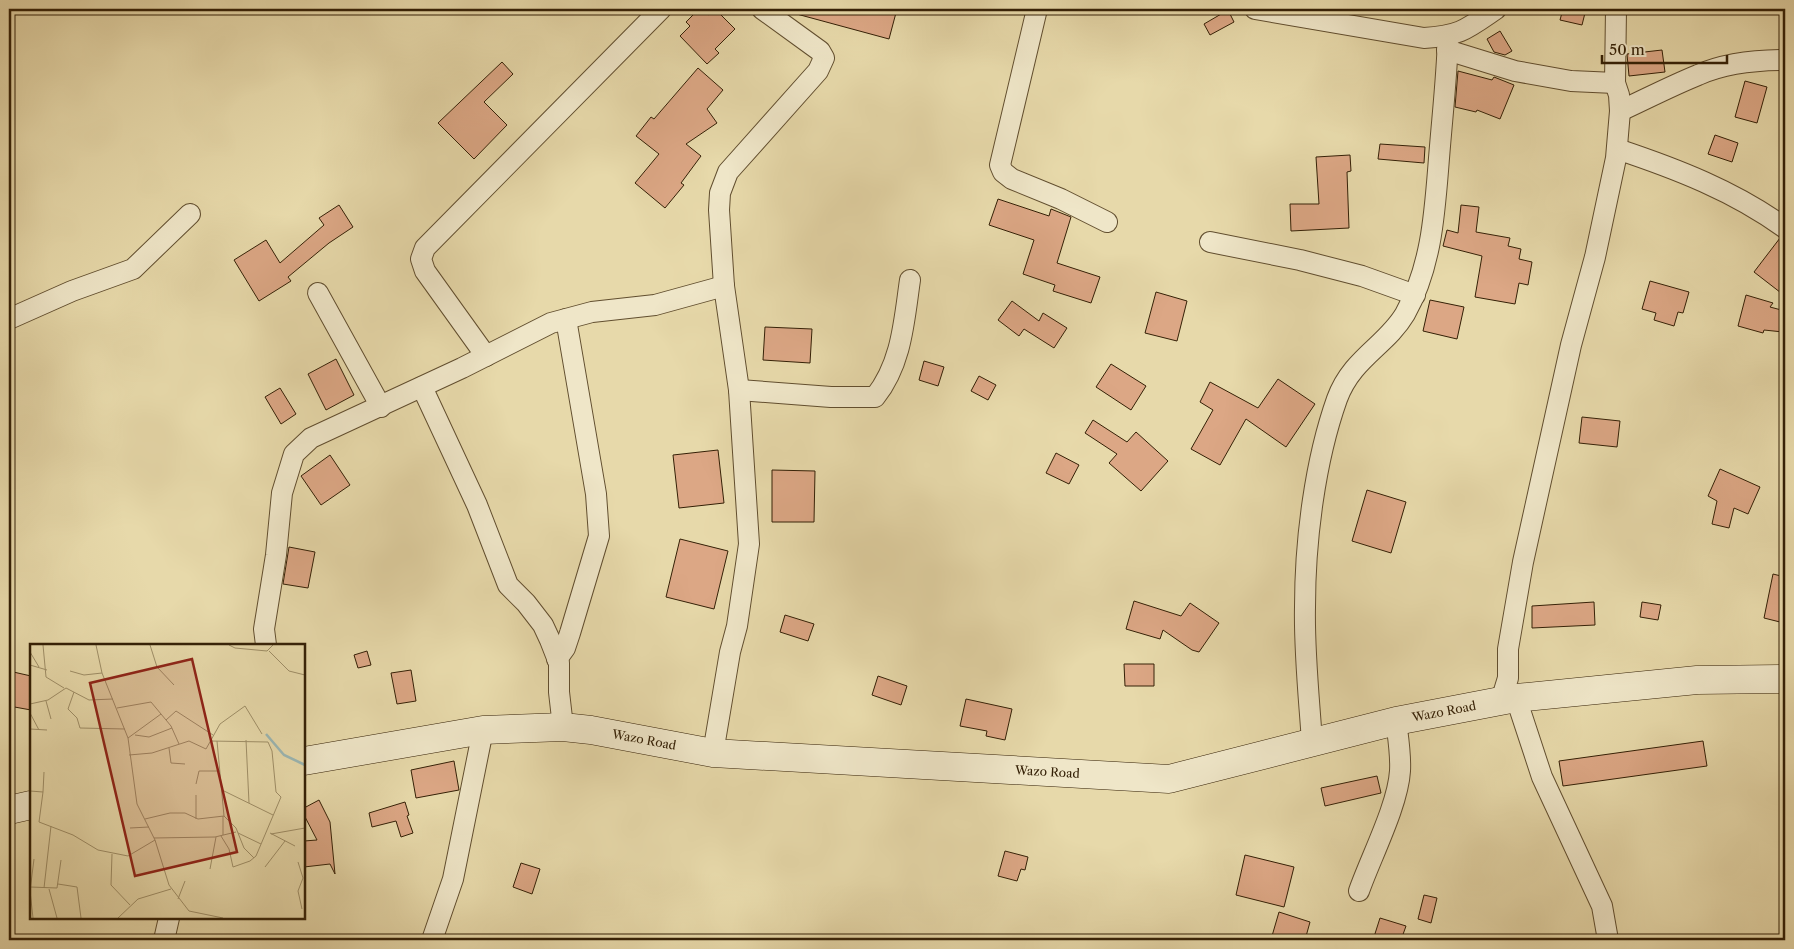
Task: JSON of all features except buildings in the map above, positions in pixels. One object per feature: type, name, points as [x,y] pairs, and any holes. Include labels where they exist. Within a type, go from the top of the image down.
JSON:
[{"type":"main road","name":"Wazo Road","points":[[305,761],[483,730],[563,727],[591,730],[713,753],[1169,778],[1396,721],[1509,700],[1697,680],[1785,679]]},
{"type":"main road","points":[[9,810],[30,805]]},
{"type":"street","points":[[486,356],[425,270],[421,258],[425,248],[661,9]]},
{"type":"street","points":[[713,753],[730,652],[737,626],[749,544],[739,390],[724,286],[719,210],[720,194],[728,172],[824,63],[820,51],[762,9]]},
{"type":"street","points":[[1037,9],[1000,165],[1003,172],[1012,179],[1107,222]]},
{"type":"street","points":[[1255,9],[1424,38],[1448,44],[1515,71],[1571,81],[1616,83]]},
{"type":"street","points":[[1312,742],[1304,607],[1311,508],[1328,432],[1337,399],[1346,380],[1364,356],[1403,316],[1415,295],[1424,272],[1433,228],[1448,44],[1463,31],[1496,9]]},
{"type":"street","points":[[1608,940],[1602,906],[1542,777],[1509,700],[1508,649],[1522,562],[1568,354],[1596,257],[1617,149],[1620,95],[1616,83],[1616,9]]},
{"type":"street","points":[[1620,111],[1698,74],[1746,62],[1785,60]]},
{"type":"street","points":[[1617,149],[1700,179],[1754,206],[1785,228]]},
{"type":"street","points":[[9,319],[72,291],[133,269],[190,214]]},
{"type":"street","points":[[1210,242],[1336,269],[1415,295]]},
{"type":"street","points":[[739,390],[832,397],[875,397],[886,383],[898,358],[910,280]]},
{"type":"street","points":[[266,644],[264,629],[276,555],[282,493],[294,454],[311,438],[381,407],[551,323],[592,312],[655,305],[724,286]]},
{"type":"street","points":[[318,293],[381,407]]},
{"type":"street","points":[[557,659],[565,648],[570,633],[598,536],[596,494],[566,319]]},
{"type":"street","points":[[422,387],[477,505],[508,586],[526,603],[543,625],[557,659],[563,727]]},
{"type":"street","points":[[1360,891],[1391,808],[1398,782],[1400,763],[1396,721]]},
{"type":"street","points":[[432,940],[452,879],[483,730]]},
{"type":"street","points":[[164,940],[170,919]]}]
